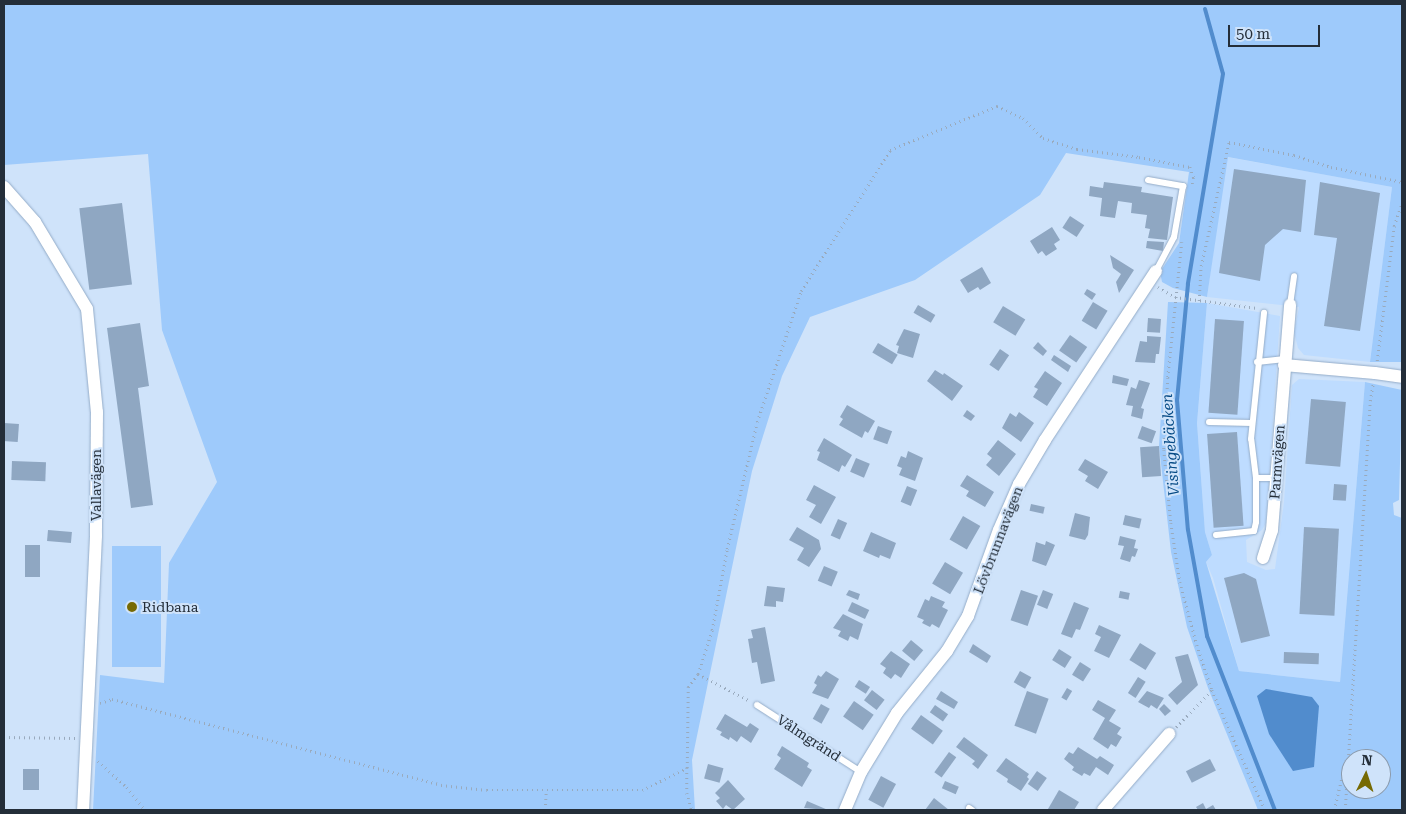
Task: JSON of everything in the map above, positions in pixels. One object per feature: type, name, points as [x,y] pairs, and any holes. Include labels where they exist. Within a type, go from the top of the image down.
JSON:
[{"type":"street","name":"Vallavägen","points":[[4,187],[36,222],[87,309],[97,412],[96,536],[83,810]]},
{"type":"street","name":"Lövbrunnavägen","points":[[845,810],[861,772],[897,714],[955,638],[973,604],[999,530],[1019,484],[1045,440],[1156,271]]},
{"type":"street","name":"Parmvägen","points":[[1263,558],[1272,530],[1290,305]]},
{"type":"street","points":[[1284,362],[1402,377]]},
{"type":"street","points":[[1103,810],[1169,734]]},
{"type":"lane","points":[[1148,180],[1183,186],[1174,237],[1156,271]]},
{"type":"lane","points":[[1290,305],[1294,276]]},
{"type":"lane","points":[[1216,535],[1254,531],[1256,522],[1256,478],[1251,439],[1257,362],[1264,314]]},
{"type":"lane","points":[[1257,362],[1284,362]]},
{"type":"lane","points":[[1209,422],[1252,423]]},
{"type":"lane","points":[[1256,478],[1276,478]]},
{"type":"lane","name":"Vålmgränd","points":[[757,705],[861,772]]},
{"type":"path","points":[[692,810],[687,793],[688,687],[698,674],[712,630],[727,549],[757,422],[801,291],[890,150],[997,106],[1023,118],[1043,138],[1077,149],[1139,157],[1190,167],[1194,178],[1190,192]]},
{"type":"path","points":[[1199,301],[1201,266],[1229,142],[1294,155],[1331,167],[1402,182]]},
{"type":"path","points":[[1348,749],[1370,401],[1376,373],[1394,226],[1402,203]]},
{"type":"path","points":[[1183,238],[1175,297],[1164,450],[1170,514],[1180,582],[1197,645],[1212,690],[1265,810]]},
{"type":"path","points":[[1156,271],[1157,286],[1175,297],[1258,308]]},
{"type":"path","points":[[698,674],[757,705]]},
{"type":"path","points":[[1169,734],[1212,690]]},
{"type":"path","points":[[87,708],[112,699],[441,785],[487,790],[642,790],[687,768]]},
{"type":"path","points":[[4,737],[85,744],[127,787],[145,810]]},
{"type":"path","points":[[1334,810],[1341,782]]},
{"type":"path","points":[[545,810],[546,790]]},
{"type":"shaded area","points":[[4,4],[1402,4],[1402,362],[1370,362],[1392,187],[1228,157],[1207,297],[1173,288],[1162,282],[1160,272],[1179,243],[1189,172],[1066,153],[1040,195],[915,280],[810,317],[782,376],[752,471],[692,760],[695,810],[93,810],[100,675],[164,683],[169,563],[217,482],[162,330],[148,154],[4,165]]},
{"type":"shaded area","points":[[1227,157],[1392,187],[1370,362],[1304,355],[1298,348],[1294,332],[1299,307],[1207,297]]},
{"type":"shaded area","points":[[1168,302],[1207,303],[1197,423],[1205,532],[1212,555],[1206,562],[1239,671],[1340,682],[1365,382],[1402,390],[1399,500],[1393,503],[1394,515],[1402,518],[1402,810],[1258,810],[1208,688],[1187,627],[1171,552],[1159,446]]},
{"type":"shaded area","points":[[1207,303],[1280,316],[1266,523],[1262,530],[1246,540],[1247,562],[1266,570],[1275,569],[1284,502],[1292,385],[1299,379],[1365,382],[1340,682],[1239,671],[1213,578],[1206,562],[1212,555],[1205,532],[1197,423]]},
{"type":"shaded area","name":"Ridbana","points":[[112,546],[161,546],[161,667],[112,667]]},
{"type":"shaded area","points":[[1266,689],[1312,697],[1319,706],[1314,767],[1293,771],[1269,734],[1257,696]]},
{"type":"building","points":[[1234,169],[1306,180],[1301,232],[1283,229],[1265,245],[1260,281],[1219,273]]},
{"type":"building","points":[[1104,182],[1142,187],[1141,192],[1173,197],[1167,240],[1148,238],[1150,229],[1145,228],[1147,215],[1131,213],[1132,203],[1118,201],[1115,218],[1100,216],[1102,198],[1089,196],[1090,186],[1103,188]]},
{"type":"building","points":[[1320,182],[1380,193],[1360,331],[1324,326],[1337,238],[1314,235]]},
{"type":"building","points":[[122,203],[132,284],[89,290],[79,208]]},
{"type":"building","points":[[1070,216],[1084,225],[1077,237],[1062,228]]},
{"type":"building","points":[[1052,227],[1060,240],[1054,244],[1057,249],[1046,256],[1042,251],[1038,254],[1030,241]]},
{"type":"building","points":[[1147,241],[1164,242],[1163,251],[1146,248]]},
{"type":"building","points":[[1110,255],[1134,270],[1119,293],[1116,282],[1121,274],[1113,268]]},
{"type":"building","points":[[982,267],[991,283],[980,290],[978,287],[968,293],[960,280]]},
{"type":"building","points":[[1087,289],[1096,294],[1092,300],[1084,294]]},
{"type":"building","points":[[1093,302],[1108,311],[1096,330],[1082,321]]},
{"type":"building","points":[[918,305],[935,315],[931,323],[914,313]]},
{"type":"building","points":[[1003,306],[1025,319],[1016,336],[993,322]]},
{"type":"building","points":[[1148,318],[1161,319],[1160,333],[1147,332]]},
{"type":"building","points":[[1215,319],[1244,321],[1237,415],[1208,413]]},
{"type":"building","points":[[140,323],[149,386],[138,388],[153,505],[131,508],[107,328]]},
{"type":"building","points":[[904,329],[920,334],[913,358],[897,353],[899,346],[896,345]]},
{"type":"building","points":[[1070,335],[1087,347],[1076,363],[1059,351]]},
{"type":"building","points":[[1147,336],[1161,337],[1159,354],[1156,354],[1155,363],[1135,362],[1140,341],[1147,342]]},
{"type":"building","points":[[1038,342],[1047,351],[1043,356],[1033,348]]},
{"type":"building","points":[[878,343],[898,355],[892,364],[872,352]]},
{"type":"building","points":[[1000,349],[1009,355],[998,371],[989,365]]},
{"type":"building","points":[[1054,355],[1071,366],[1068,372],[1051,360]]},
{"type":"building","points":[[935,370],[943,375],[944,373],[963,386],[952,401],[927,381]]},
{"type":"building","points":[[1045,371],[1062,383],[1047,406],[1033,397],[1038,389],[1034,387]]},
{"type":"building","points":[[1113,375],[1129,379],[1127,386],[1112,383]]},
{"type":"building","points":[[1139,380],[1150,383],[1141,408],[1144,409],[1142,419],[1131,416],[1133,406],[1126,405],[1131,387],[1136,389]]},
{"type":"building","points":[[1311,399],[1346,402],[1340,467],[1305,464]]},
{"type":"building","points":[[847,405],[875,421],[868,433],[865,431],[862,438],[839,425],[843,419],[840,417]]},
{"type":"building","points":[[967,410],[975,416],[971,421],[963,416]]},
{"type":"building","points":[[1019,412],[1034,423],[1021,442],[1002,428],[1010,413],[1016,417]]},
{"type":"building","points":[[4,423],[19,424],[18,442],[4,441]]},
{"type":"building","points":[[878,426],[892,431],[887,444],[873,439]]},
{"type":"building","points":[[1142,426],[1156,431],[1152,443],[1138,438]]},
{"type":"building","points":[[1237,432],[1244,526],[1214,528],[1207,434]]},
{"type":"building","points":[[824,438],[852,455],[845,467],[842,465],[839,472],[817,460],[820,452],[817,451]]},
{"type":"building","points":[[998,440],[1016,454],[999,476],[986,465],[992,458],[987,454]]},
{"type":"building","points":[[1159,446],[1161,476],[1142,477],[1140,447]]},
{"type":"building","points":[[908,451],[923,458],[915,481],[899,475],[902,468],[897,466],[901,456],[906,458]]},
{"type":"building","points":[[856,458],[870,464],[864,478],[850,472]]},
{"type":"building","points":[[1085,459],[1108,472],[1098,489],[1085,481],[1088,476],[1078,470]]},
{"type":"building","points":[[12,461],[46,462],[45,481],[11,480]]},
{"type":"building","points":[[967,475],[994,492],[985,507],[966,496],[969,491],[960,486]]},
{"type":"building","points":[[1334,484],[1347,485],[1346,501],[1333,500]]},
{"type":"building","points":[[814,485],[836,497],[821,524],[809,517],[816,505],[806,500]]},
{"type":"building","points":[[907,486],[917,490],[911,506],[901,502]]},
{"type":"building","points":[[1031,504],[1045,507],[1043,514],[1030,511]]},
{"type":"building","points":[[1075,513],[1090,517],[1088,535],[1085,540],[1069,536]]},
{"type":"building","points":[[1125,515],[1142,519],[1139,529],[1123,525]]},
{"type":"building","points":[[963,516],[980,526],[967,549],[950,539]]},
{"type":"building","points":[[838,519],[847,523],[840,540],[831,535]]},
{"type":"building","points":[[797,527],[819,540],[821,549],[809,567],[797,560],[804,548],[789,540]]},
{"type":"building","points":[[1304,527],[1339,529],[1334,616],[1299,614]]},
{"type":"building","points":[[48,530],[72,532],[71,543],[47,541]]},
{"type":"building","points":[[871,532],[896,543],[890,559],[880,555],[879,558],[863,551]]},
{"type":"building","points":[[1120,536],[1136,540],[1134,548],[1138,549],[1135,557],[1132,556],[1130,562],[1120,559],[1124,546],[1118,545]]},
{"type":"building","points":[[1046,541],[1055,545],[1046,566],[1032,561],[1036,542],[1045,545]]},
{"type":"building","points":[[25,545],[40,545],[40,577],[25,577]]},
{"type":"building","points":[[945,562],[963,573],[950,594],[932,583]]},
{"type":"building","points":[[824,566],[838,572],[832,587],[818,581]]},
{"type":"building","points":[[1244,573],[1256,579],[1270,636],[1241,643],[1224,578]]},
{"type":"building","points":[[767,586],[785,588],[783,602],[776,601],[776,607],[764,606]]},
{"type":"building","points":[[849,590],[860,594],[858,600],[846,595]]},
{"type":"building","points":[[1021,590],[1038,596],[1028,626],[1011,620]]},
{"type":"building","points":[[1043,590],[1053,594],[1047,609],[1037,605]]},
{"type":"building","points":[[1120,591],[1130,593],[1128,600],[1119,598]]},
{"type":"building","points":[[931,596],[945,602],[942,607],[948,610],[939,628],[932,624],[930,627],[922,623],[924,620],[917,617],[925,599],[929,601]]},
{"type":"building","points":[[852,602],[869,610],[865,619],[848,611]]},
{"type":"building","points":[[1074,602],[1089,608],[1080,630],[1076,629],[1072,638],[1061,634]]},
{"type":"building","points":[[843,614],[863,624],[858,640],[850,636],[848,641],[838,636],[841,631],[833,628]]},
{"type":"building","points":[[1099,625],[1121,635],[1109,658],[1094,651],[1101,637],[1095,634]]},
{"type":"building","points":[[765,627],[775,681],[761,684],[757,662],[752,663],[748,639],[753,638],[751,630]]},
{"type":"building","points":[[911,640],[923,650],[914,661],[902,651]]},
{"type":"building","points":[[1140,643],[1156,653],[1146,670],[1129,660]]},
{"type":"building","points":[[973,644],[991,656],[987,663],[969,652]]},
{"type":"building","points":[[1059,649],[1072,657],[1065,668],[1052,660]]},
{"type":"building","points":[[891,651],[910,664],[901,678],[895,674],[891,679],[883,673],[886,668],[880,664]]},
{"type":"building","points":[[1284,652],[1319,653],[1319,664],[1284,663]]},
{"type":"building","points":[[1188,654],[1198,685],[1177,705],[1168,695],[1182,682],[1175,657]]},
{"type":"building","points":[[1080,662],[1091,669],[1083,682],[1072,675]]},
{"type":"building","points":[[826,671],[839,679],[828,699],[812,693],[817,685],[814,683],[818,675],[821,677]]},
{"type":"building","points":[[1020,671],[1031,677],[1025,689],[1014,682]]},
{"type":"building","points":[[1138,677],[1146,682],[1136,698],[1128,693]]},
{"type":"building","points":[[859,680],[870,687],[866,694],[855,687]]},
{"type":"building","points":[[1067,688],[1072,691],[1066,701],[1061,697]]},
{"type":"building","points":[[872,690],[885,700],[877,710],[864,700]]},
{"type":"building","points":[[941,691],[958,702],[954,709],[936,699]]},
{"type":"building","points":[[1027,691],[1049,699],[1036,734],[1014,726]]},
{"type":"building","points":[[1147,691],[1164,698],[1157,709],[1151,705],[1149,708],[1138,702]]},
{"type":"building","points":[[1098,700],[1116,710],[1109,721],[1121,728],[1117,734],[1122,737],[1116,747],[1111,744],[1108,749],[1093,739],[1105,718],[1092,710]]},
{"type":"building","points":[[854,701],[874,715],[863,730],[843,717]]},
{"type":"building","points":[[821,704],[830,709],[822,724],[813,719]]},
{"type":"building","points":[[1164,704],[1171,711],[1165,716],[1159,709]]},
{"type":"building","points":[[935,705],[948,714],[943,722],[930,712]]},
{"type":"building","points":[[725,714],[747,727],[750,723],[759,729],[751,743],[741,736],[737,742],[730,737],[729,740],[720,735],[722,732],[716,729]]},
{"type":"building","points":[[921,715],[943,731],[933,745],[911,729]]},
{"type":"building","points":[[964,737],[988,755],[978,769],[972,764],[975,761],[956,747]]},
{"type":"building","points":[[782,746],[809,763],[807,767],[812,770],[802,787],[774,769],[781,758],[777,755]]},
{"type":"building","points":[[1078,747],[1097,759],[1100,756],[1114,765],[1108,775],[1096,767],[1090,776],[1084,773],[1082,776],[1072,770],[1074,767],[1064,759],[1069,752],[1073,754]]},
{"type":"building","points":[[949,752],[956,757],[942,778],[934,772]]},
{"type":"building","points":[[1006,758],[1029,774],[1027,777],[1029,779],[1021,791],[1007,782],[1008,779],[996,771]]},
{"type":"building","points":[[1210,759],[1216,771],[1192,783],[1186,771]]},
{"type":"building","points":[[708,764],[723,768],[720,783],[704,778]]},
{"type":"building","points":[[23,769],[39,769],[39,790],[23,790]]},
{"type":"building","points":[[1037,771],[1047,778],[1038,791],[1028,784]]},
{"type":"building","points":[[881,776],[896,784],[883,808],[868,800]]},
{"type":"building","points":[[728,780],[745,799],[733,810],[726,805],[723,809],[716,801],[720,798],[715,793]]},
{"type":"building","points":[[945,781],[959,787],[956,794],[942,788]]},
{"type":"building","points":[[1059,790],[1079,802],[1074,810],[1048,809]]},
{"type":"building","points":[[934,798],[949,810],[925,810]]},
{"type":"building","points":[[807,801],[828,810],[804,808]]},
{"type":"building","points":[[1203,803],[1206,809],[1213,805],[1216,810],[1198,810],[1196,807]]},
{"type":"waterway","name":"Visingebäcken","points":[[1205,9],[1223,74],[1188,284],[1177,400],[1188,530],[1207,636],[1275,810]]},
{"type":"place","name":"Ridbana","points":[[132,607]]}]
